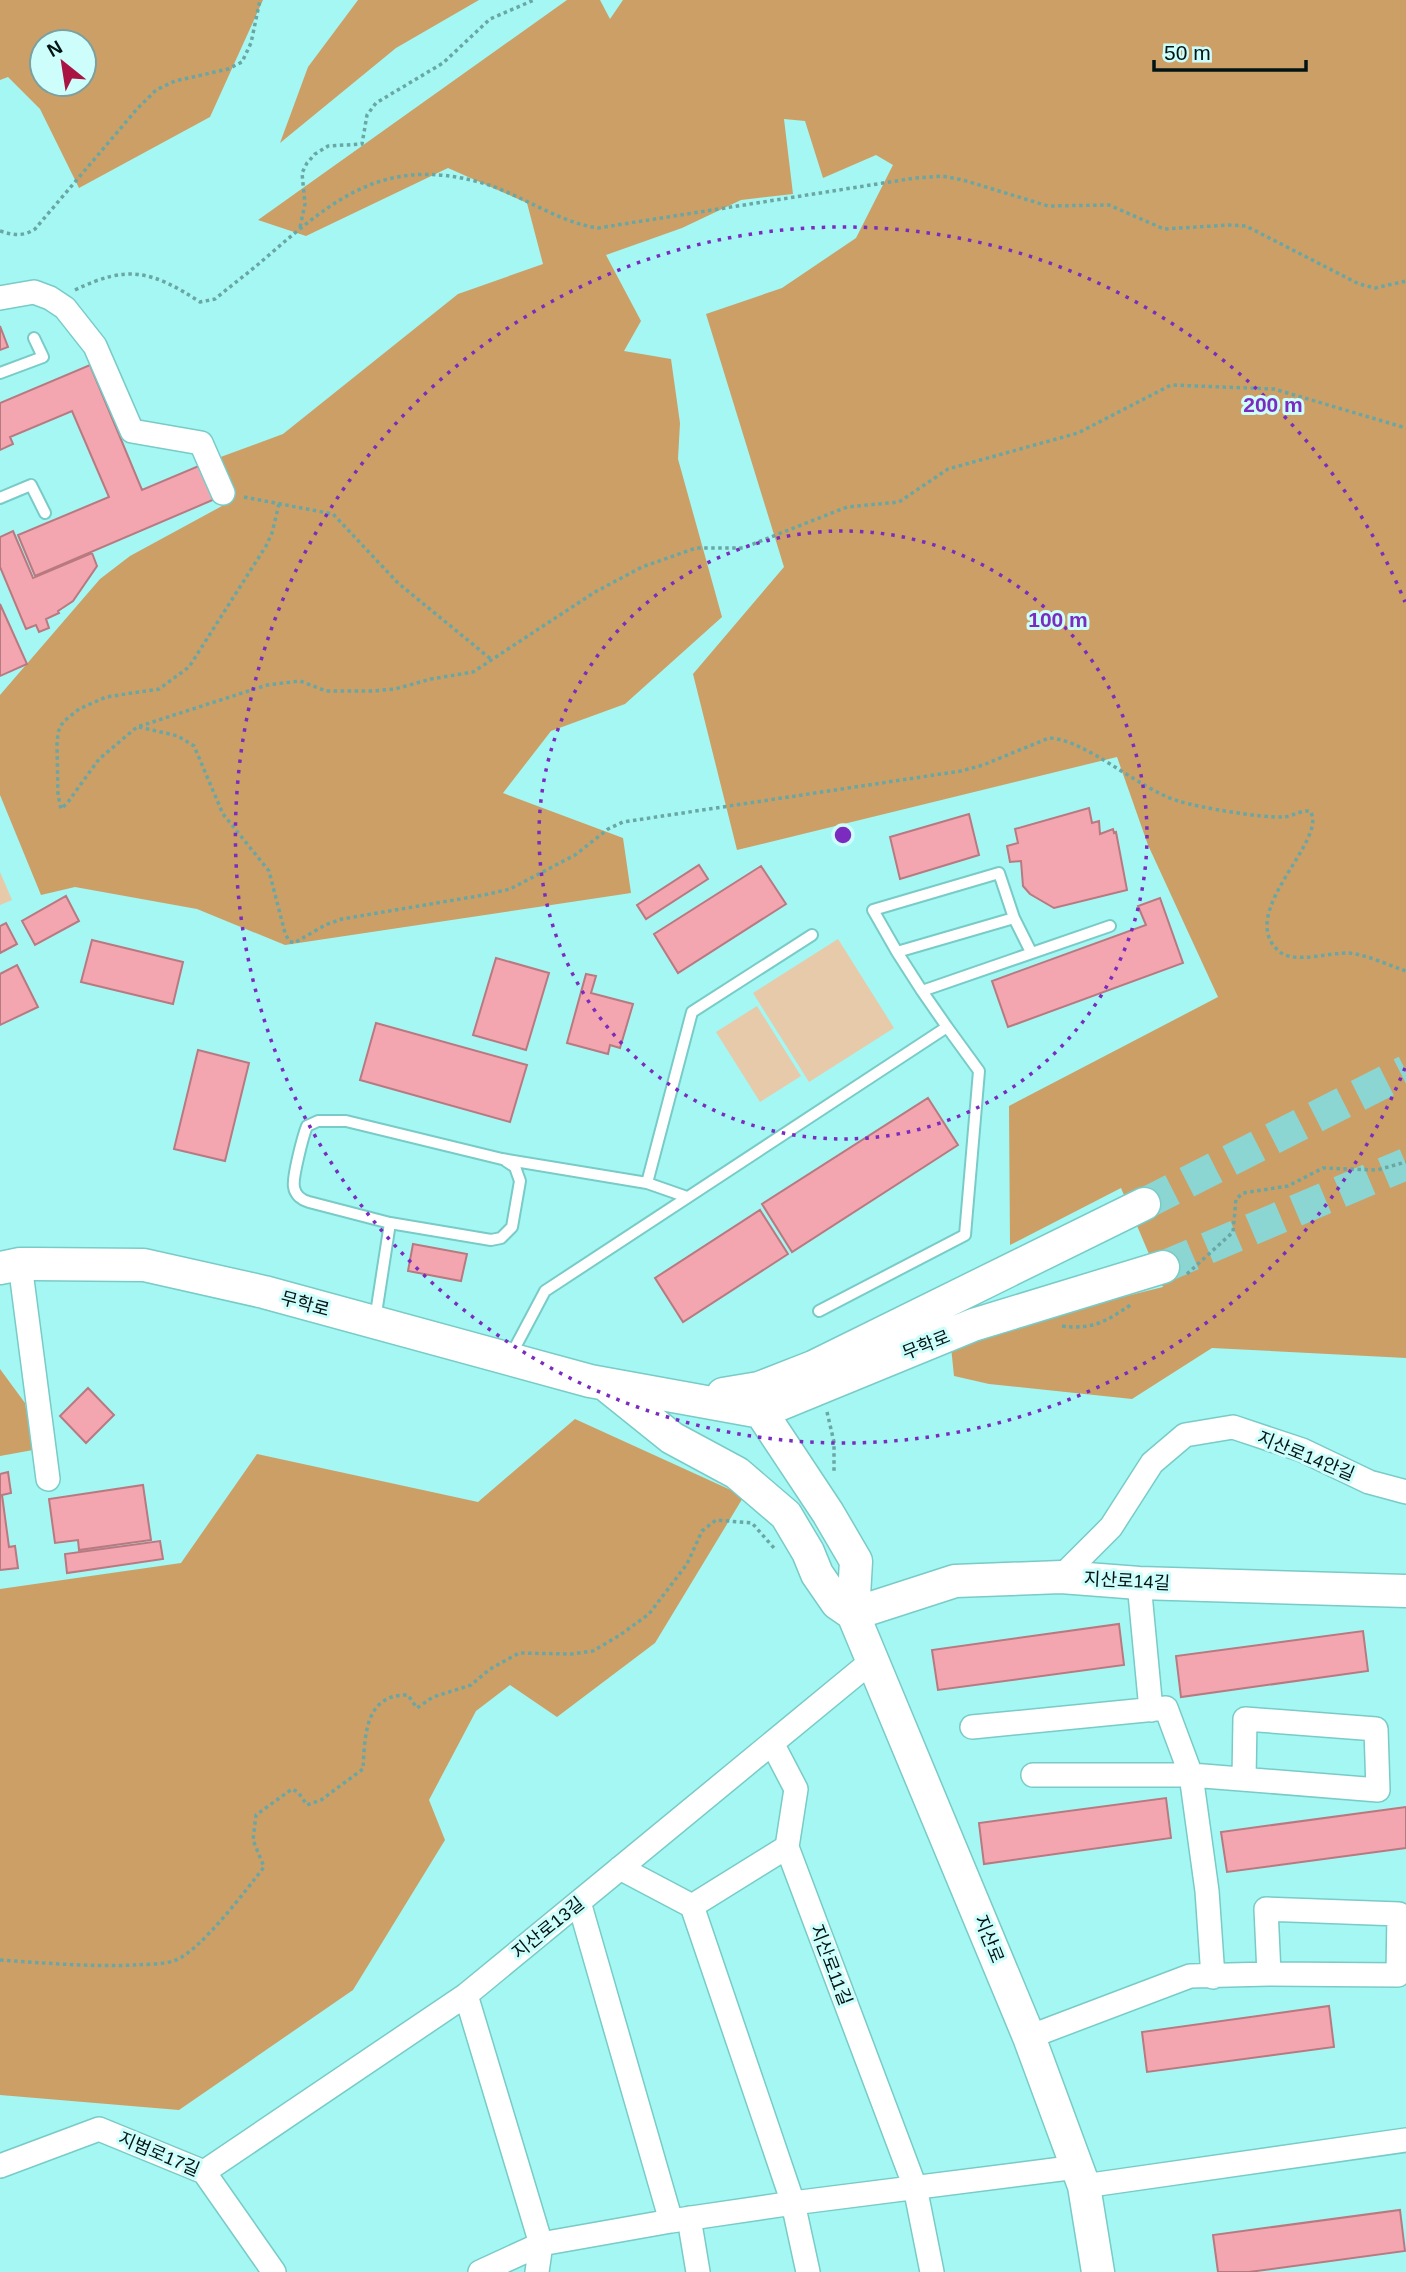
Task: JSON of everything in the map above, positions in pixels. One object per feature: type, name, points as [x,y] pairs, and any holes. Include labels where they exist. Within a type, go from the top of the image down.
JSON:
[{"type":"main road","name":"무학로","points":[[691,1399],[759,1388],[813,1367],[1144,1204]]},
{"type":"main road","name":"무학로","points":[[10,1266],[144,1265],[264,1292],[604,1384],[761,1412],[973,1325],[1163,1267]]},
{"type":"main road","name":"무학로","points":[[604,1384],[672,1438]]},
{"type":"main road","name":"지산로","points":[[738,1392],[761,1412],[856,1562],[853,1614],[1029,2037],[1080,2176],[1098,2272]]},
{"type":"main road","name":"지산로","points":[[672,1438],[737,1473],[786,1515],[824,1584],[837,1603],[853,1614]]},
{"type":"main road","name":"지산로14길","points":[[853,1614],[955,1581],[1061,1577],[1139,1583],[1406,1591]]},
{"type":"street","points":[[0,298],[34,292],[65,308],[95,346],[132,431],[201,443],[223,493]]},
{"type":"street","points":[[10,1266],[48,1479]]},
{"type":"street","name":"지산로14안길","points":[[1061,1577],[1111,1527],[1152,1463],[1185,1435],[1233,1427],[1302,1450],[1369,1482],[1406,1492]]},
{"type":"street","points":[[1139,1583],[1150,1710]]},
{"type":"street","name":"지산로13길","points":[[204,2172],[466,1995],[873,1660]]},
{"type":"street","points":[[972,1727],[1166,1708],[1191,1775],[1207,1891],[1213,1977]]},
{"type":"street","points":[[1033,1775],[1191,1775],[1378,1790],[1376,1729],[1245,1719],[1244,1779]]},
{"type":"street","name":"지산로11길","points":[[772,1743],[796,1789],[787,1847],[915,2187],[932,2272]]},
{"type":"street","points":[[692,1906],[787,1847]]},
{"type":"street","points":[[620,1868],[692,1906],[793,2203],[808,2272]]},
{"type":"street","points":[[579,1902],[698,2272]]},
{"type":"street","points":[[1029,2037],[1190,1976],[1398,1975],[1399,1914],[1266,1909],[1269,1974]]},
{"type":"street","points":[[466,1995],[541,2244],[537,2272]]},
{"type":"street","name":"지범로17길","points":[[0,2166],[99,2129],[204,2172],[274,2272]]},
{"type":"street","points":[[480,2272],[541,2244],[793,2203],[915,2187],[1080,2176],[1406,2140]]},
{"type":"lane","points":[[0,373],[43,357],[34,338]]},
{"type":"lane","points":[[0,498],[31,485],[45,513]]},
{"type":"lane","points":[[819,1311],[965,1235],[979,1071],[922,991],[873,910],[999,873],[1014,918],[1031,953]]},
{"type":"lane","points":[[897,952],[1014,918]]},
{"type":"lane","points":[[922,991],[1110,926]]},
{"type":"lane","points":[[647,1183],[692,1012],[812,935]]},
{"type":"lane","points":[[509,1360],[545,1291],[947,1027]]},
{"type":"lane","points":[[502,1159],[515,1167],[520,1181],[512,1227],[501,1238],[491,1240],[390,1223],[302,1200],[297,1194],[294,1181],[307,1126],[318,1121],[346,1121],[502,1159],[647,1183],[687,1197]]},
{"type":"lane","points":[[375,1323],[390,1223]]},
{"type":"path","points":[[0,231],[18,235],[35,229],[156,90],[175,81],[228,69],[242,62],[251,43],[260,0]]},
{"type":"path","points":[[300,229],[305,204],[302,173],[315,154],[328,146],[362,144],[367,115],[376,103],[443,63],[490,19],[534,0]]},
{"type":"path","points":[[66,295],[101,278],[118,274],[153,276],[174,285],[200,302],[215,299],[348,193],[389,179],[419,173],[480,182],[577,223],[598,228],[942,176],[1048,206],[1110,205],[1164,229],[1246,226],[1359,284],[1375,288],[1406,281]]},
{"type":"path","points":[[279,504],[266,545],[188,667],[159,689],[106,697],[79,709],[62,722],[57,745],[58,795],[61,809],[99,759],[136,727],[267,685],[300,681],[326,691],[395,689],[431,679],[473,672],[595,592],[642,567],[696,548],[743,548],[847,507],[899,502],[948,469],[1078,433],[1171,385],[1273,389],[1406,428]]},
{"type":"path","points":[[223,493],[332,514],[398,583],[492,660]]},
{"type":"path","points":[[136,727],[178,736],[194,746],[223,814],[268,871],[285,933],[289,942],[294,943],[325,925],[342,919],[510,889],[575,855],[608,829],[623,822],[961,771],[983,765],[1049,738],[1057,738],[1073,744],[1152,790],[1177,801],[1270,817],[1287,817],[1310,811],[1314,822],[1311,833],[1272,903],[1268,924],[1272,943],[1286,956],[1351,953],[1406,971]]},
{"type":"path","points":[[0,1960],[95,1967],[152,1964],[177,1959],[197,1944],[243,1896],[264,1867],[253,1840],[256,1815],[292,1789],[298,1792],[307,1805],[321,1800],[363,1769],[366,1726],[380,1704],[394,1695],[408,1695],[417,1708],[433,1697],[471,1685],[490,1669],[519,1653],[571,1654],[593,1651],[649,1614],[687,1564],[702,1531],[716,1520],[752,1523],[774,1549]]},
{"type":"shaded area","points":[[0,0],[263,0],[210,117],[79,188],[40,109],[29,98],[98,98],[98,28],[28,28],[28,97],[8,77],[0,80]]},
{"type":"shaded area","points":[[358,0],[479,0],[396,48],[280,143],[308,67]]},
{"type":"shaded area","points":[[567,0],[600,0],[610,19],[623,0],[1406,0],[1406,1358],[1212,1348],[1132,1399],[989,1384],[954,1376],[951,1347],[1005,1326],[1163,1287],[1121,1188],[1010,1245],[1009,1106],[1218,997],[1148,845],[1117,757],[737,850],[693,674],[784,567],[706,314],[782,288],[856,238],[893,165],[876,155],[823,178],[805,121],[784,119],[793,194],[741,200],[682,228],[606,255],[641,321],[624,351],[671,359],[680,423],[678,459],[722,617],[625,704],[551,731],[503,793],[623,838],[631,893],[285,945],[197,909],[75,887],[41,895],[0,795],[0,695],[100,579],[130,556],[222,506],[207,462],[283,434],[458,294],[543,264],[527,203],[448,168],[306,236],[258,220]]},
{"type":"shaded area","points":[[0,872],[12,900],[0,905]]},
{"type":"shaded area","points":[[838,939],[894,1028],[809,1082],[753,993]]},
{"type":"shaded area","points":[[757,1006],[801,1076],[760,1102],[716,1032]]},
{"type":"shaded area","points":[[0,1369],[25,1403],[33,1450],[0,1456]]},
{"type":"shaded area","points":[[575,1419],[744,1496],[655,1643],[557,1717],[510,1685],[476,1711],[429,1800],[445,1840],[353,1990],[179,2110],[0,2095],[0,1589],[181,1563],[257,1454],[478,1502]]},
{"type":"building","points":[[0,326],[8,347],[0,350]]},
{"type":"building","points":[[90,365],[142,490],[201,465],[215,499],[35,576],[18,535],[109,497],[72,411],[10,437],[13,444],[0,450],[0,403]]},
{"type":"building","points":[[13,531],[33,578],[92,553],[97,566],[73,601],[58,611],[59,613],[46,619],[49,628],[39,632],[36,625],[26,629],[0,567],[0,537]]},
{"type":"building","points":[[0,604],[27,664],[0,676]]},
{"type":"building","points":[[1089,808],[1092,823],[1099,821],[1100,834],[1113,829],[1114,833],[1116,832],[1127,890],[1054,908],[1030,894],[1023,886],[1021,861],[1010,862],[1007,846],[1018,843],[1015,829]]},
{"type":"building","points":[[969,814],[979,855],[900,879],[890,837]]},
{"type":"building","points":[[699,865],[708,879],[646,919],[637,905]]},
{"type":"building","points":[[761,866],[786,904],[678,973],[654,934]]},
{"type":"building","points":[[66,896],[79,921],[35,945],[22,921]]},
{"type":"building","points":[[1160,898],[1183,963],[1008,1027],[992,981],[1146,925],[1138,906]]},
{"type":"building","points":[[6,923],[17,944],[0,953],[0,926]]},
{"type":"building","points":[[92,940],[183,962],[173,1004],[81,982]]},
{"type":"building","points":[[496,958],[549,973],[526,1050],[473,1035]]},
{"type":"building","points":[[17,965],[38,1007],[0,1025],[0,974]]},
{"type":"building","points":[[586,974],[596,976],[591,993],[633,1004],[620,1048],[610,1045],[608,1054],[567,1043]]},
{"type":"building","points":[[376,1023],[527,1065],[510,1122],[360,1080]]},
{"type":"building","points":[[198,1050],[249,1063],[225,1161],[174,1149]]},
{"type":"building","points":[[928,1098],[958,1145],[792,1252],[762,1204]]},
{"type":"building","points":[[760,1210],[788,1254],[683,1322],[655,1278]]},
{"type":"building","points":[[413,1244],[467,1254],[461,1281],[408,1271]]},
{"type":"building","points":[[88,1388],[114,1415],[86,1443],[60,1416]]},
{"type":"building","points":[[8,1472],[11,1493],[2,1495],[9,1547],[15,1546],[18,1568],[0,1570],[0,1474]]},
{"type":"building","points":[[143,1485],[151,1540],[79,1550],[78,1540],[55,1543],[49,1499]]},
{"type":"building","points":[[160,1541],[163,1559],[67,1573],[65,1554]]},
{"type":"building","points":[[1119,1624],[1124,1665],[938,1690],[932,1650]]},
{"type":"building","points":[[1363,1631],[1368,1671],[1181,1697],[1176,1656]]},
{"type":"building","points":[[1166,1798],[1171,1838],[984,1864],[979,1823]]},
{"type":"building","points":[[1406,1807],[1406,1848],[1227,1872],[1221,1832]]},
{"type":"building","points":[[1329,2006],[1334,2047],[1147,2072],[1142,2032]]},
{"type":"building","points":[[1400,2210],[1405,2251],[1249,2272],[1218,2272],[1213,2235]]},
{"type":"tunnel","points":[[1144,1204],[1406,1071]]},
{"type":"tunnel","points":[[1163,1267],[1406,1164]]}]
